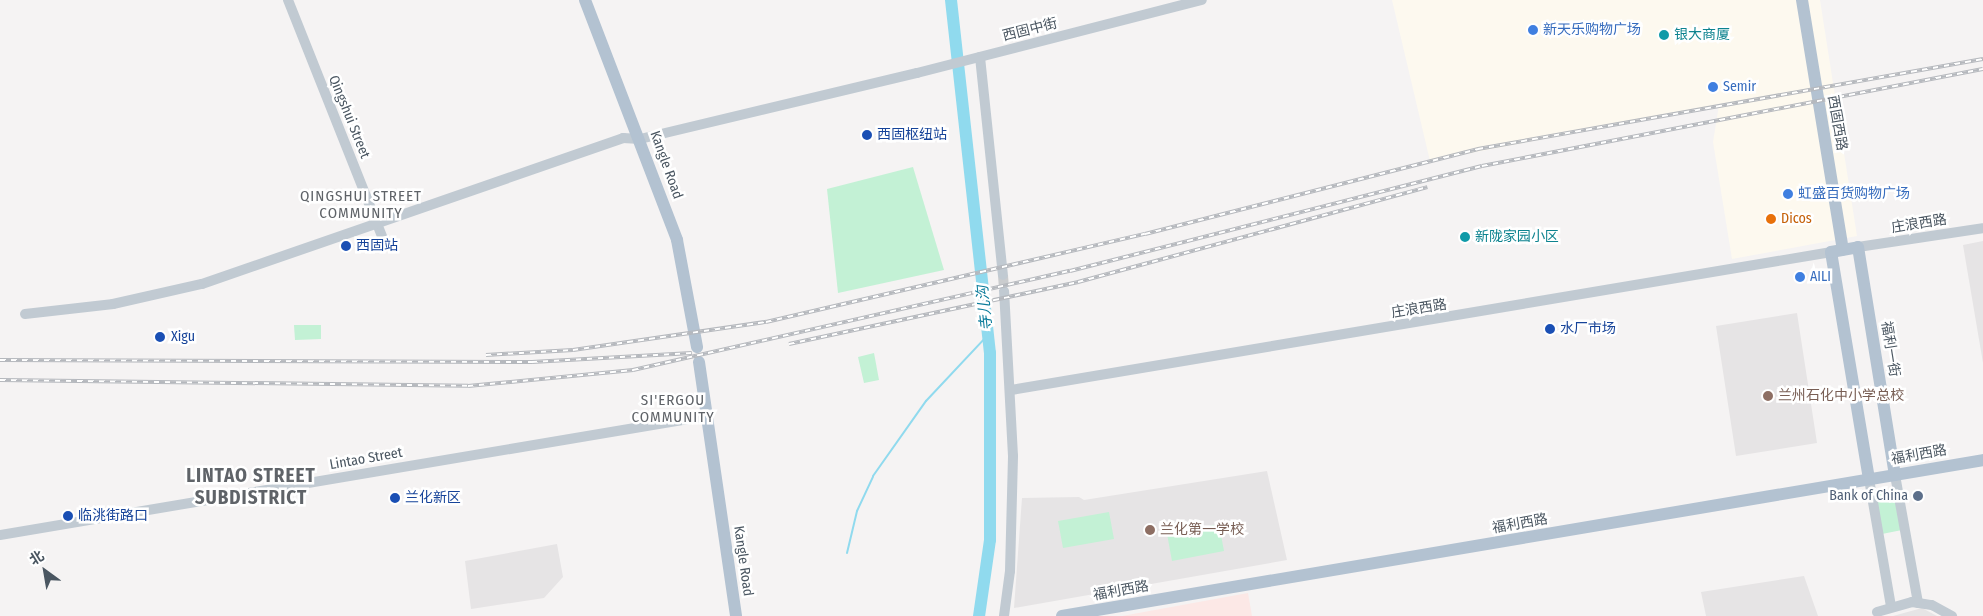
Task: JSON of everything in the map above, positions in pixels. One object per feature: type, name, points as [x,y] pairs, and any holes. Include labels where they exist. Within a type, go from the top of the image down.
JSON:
[{"type":"main road","name":"Kangle Road","points":[[585,0],[640,139],[681,254],[697,347]]},
{"type":"main road","name":"西固西路","points":[[1802,0],[1837,251]]},
{"type":"main road","points":[[1858,247],[1837,251],[1869,479]]},
{"type":"main road","name":"福利一街","points":[[1858,247],[1895,475]]},
{"type":"main road","name":"Kangle Road","points":[[698,362],[736,616]]},
{"type":"main road","name":"福利西路","points":[[1062,616],[1983,460]]},
{"type":"street","name":"Qingshui Street","points":[[288,0],[385,244]]},
{"type":"street","name":"西固中街","points":[[25,314],[113,304],[202,284],[377,220],[623,138],[640,139],[814,98],[1202,0]]},
{"type":"street","points":[[976,58],[1002,275]]},
{"type":"street","name":"庄浪西路","points":[[1858,247],[1983,228]]},
{"type":"street","name":"庄浪西路","points":[[1011,390],[1837,251]]},
{"type":"street","points":[[1004,291],[1011,390],[1012,528],[1004,616]]},
{"type":"street","name":"Lintao Street","points":[[0,535],[706,416]]},
{"type":"street","name":"福利一街","points":[[1895,475],[1918,603]]},
{"type":"street","points":[[1869,479],[1891,606]]},
{"type":"street","points":[[1878,612],[1891,606],[1918,603],[1952,616]]},
{"type":"shaded area","points":[[1392,0],[1820,0],[1857,236],[1732,259],[1713,142],[1719,105],[1430,161]]},
{"type":"shaded area","points":[[1983,241],[1983,363],[1963,245]]},
{"type":"shaded area","name":"兰州石化中小学总校","points":[[1797,313],[1817,443],[1736,456],[1716,326]]},
{"type":"shaded area","name":"兰化第一学校","points":[[1267,471],[1287,560],[1014,608],[1022,498],[1079,497],[1084,500]]},
{"type":"shaded area","points":[[557,544],[563,577],[544,598],[471,609],[465,561]]},
{"type":"shaded area","points":[[1804,576],[1818,616],[1706,616],[1701,592]]},
{"type":"shaded area","points":[[1248,593],[1252,616],[1122,616]]},
{"type":"shaded area","points":[[1922,608],[1937,616],[1893,616]]},
{"type":"green space","points":[[913,167],[944,270],[838,293],[827,189]]},
{"type":"green space","points":[[294,325],[321,325],[321,339],[295,340]]},
{"type":"green space","points":[[874,353],[879,380],[864,383],[858,357]]},
{"type":"green space","points":[[1895,489],[1902,530],[1882,534],[1875,492]]},
{"type":"green space","points":[[1109,512],[1114,539],[1063,548],[1058,521]]},
{"type":"green space","points":[[1219,524],[1224,551],[1172,561],[1167,534]]},
{"type":"waterway","name":"寺儿沟","points":[[951,0],[990,353],[990,540],[979,616]]},
{"type":"waterway","points":[[847,553],[857,511],[873,476],[926,401],[988,335]]},
{"type":"tunnel","points":[[1003,275],[1004,291]]},
{"type":"railway","points":[[486,355],[573,350],[766,322],[1145,234],[1478,149],[1983,59]]},
{"type":"railway","points":[[0,380],[468,386],[633,370],[1070,271],[1482,166],[1983,69]]},
{"type":"railway","points":[[789,344],[1078,282],[1427,187]]},
{"type":"railway","points":[[0,360],[532,362],[692,353]]},
{"type":"place","name":"新天乐购物广场","points":[[1533,30]]},
{"type":"place","name":"银大商厦","points":[[1664,35]]},
{"type":"place","name":"Semir","points":[[1713,87]]},
{"type":"place","name":"西固枢纽站","points":[[867,135]]},
{"type":"place","name":"虹盛百货购物广场","points":[[1788,194]]},
{"type":"place","name":"Dicos","points":[[1771,219]]},
{"type":"place","name":"新陇家园小区","points":[[1465,237]]},
{"type":"place","name":"西固站","points":[[346,246]]},
{"type":"place","name":"AILI","points":[[1800,277]]},
{"type":"place","name":"水厂市场","points":[[1550,329]]},
{"type":"place","name":"Xigu","points":[[160,337]]},
{"type":"place","name":"兰州石化中小学总校","points":[[1768,396]]},
{"type":"place","name":"Bank of China","points":[[1918,496]]},
{"type":"place","name":"兰化新区","points":[[395,498]]},
{"type":"place","name":"临洮街路口","points":[[68,516]]},
{"type":"place","name":"兰化第一学校","points":[[1150,530]]},
{"type":"district","name":"QINGSHUI STREET COMMUNITY","points":[[361,204]]},
{"type":"district","name":"SI'ERGOU COMMUNITY","points":[[673,408]]},
{"type":"district","name":"LINTAO STREET SUBDISTRICT","points":[[251,487]]}]
